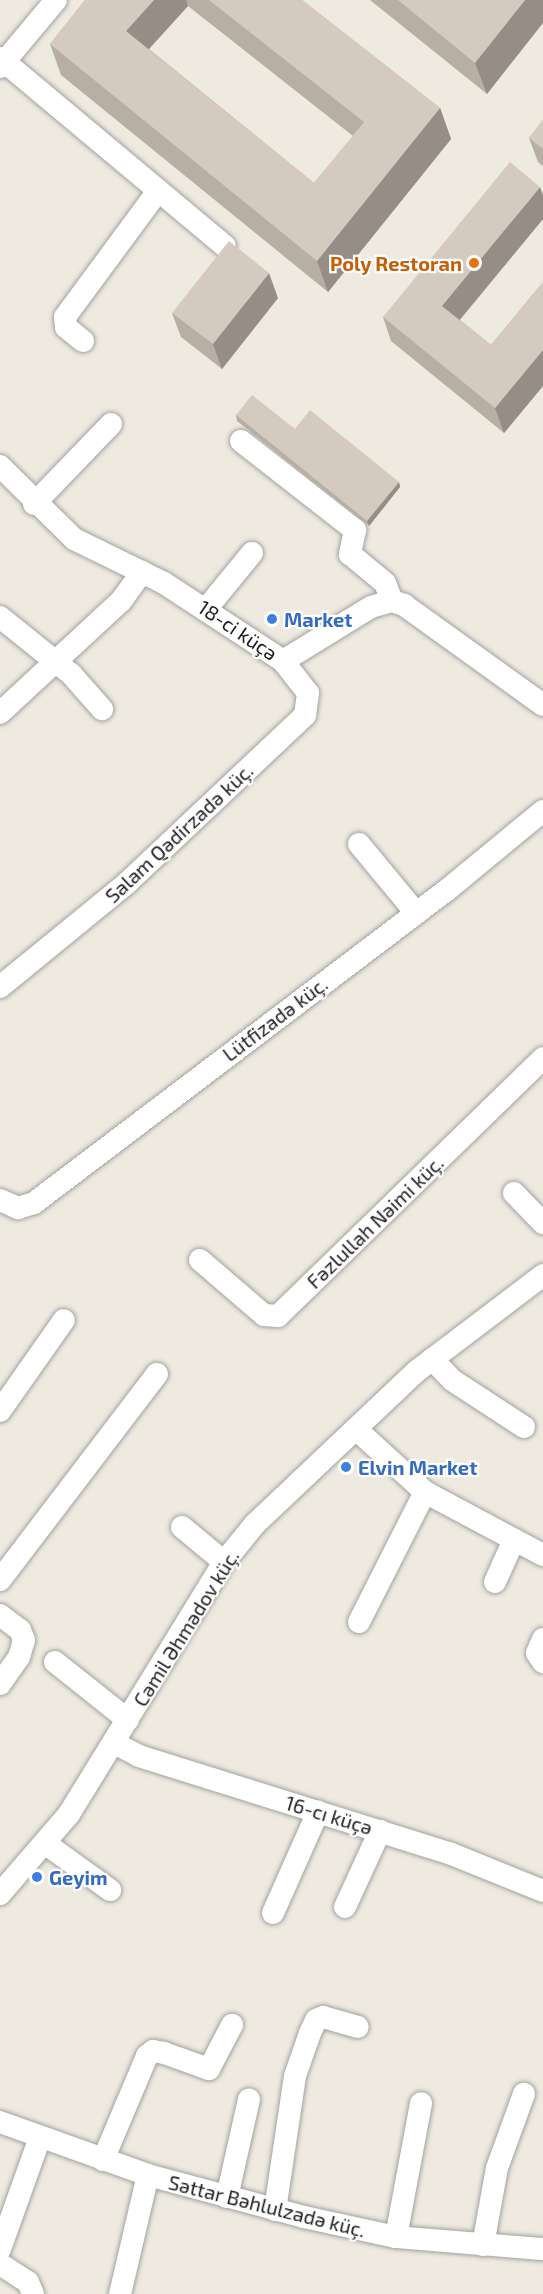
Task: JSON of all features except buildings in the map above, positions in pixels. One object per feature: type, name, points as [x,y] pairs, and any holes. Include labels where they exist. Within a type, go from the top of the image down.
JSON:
[{"type":"street","points":[[56,0],[2,62],[225,246]]},
{"type":"street","points":[[83,341],[66,327],[65,317],[157,192]]},
{"type":"street","points":[[34,504],[111,424]]},
{"type":"street","points":[[241,441],[355,530],[350,554],[385,583],[392,601],[404,605],[543,705]]},
{"type":"street","name":"18-ci küçə","points":[[0,466],[34,504],[74,540],[142,572],[207,608],[283,661],[371,607],[392,601]]},
{"type":"street","points":[[207,608],[252,554]]},
{"type":"street","points":[[0,713],[58,663],[121,601],[142,572]]},
{"type":"street","points":[[0,618],[58,663],[102,709]]},
{"type":"street","name":"Salam Qədirzadə küç.","points":[[0,987],[127,883],[305,715],[308,693],[283,661]]},
{"type":"street","name":"Lütfizadə küç.","points":[[0,1200],[18,1208],[34,1203],[416,913],[543,811]]},
{"type":"street","points":[[358,843],[416,913]]},
{"type":"street","name":"Fəzlullah Nəimi küç.","points":[[201,1260],[264,1315],[278,1316],[543,1058]]},
{"type":"street","points":[[514,1193],[543,1223]]},
{"type":"street","name":"Cəmil Əhmədov küç.","points":[[0,1894],[46,1844],[114,1743],[224,1562],[262,1517],[432,1359],[543,1275]]},
{"type":"street","points":[[0,1411],[63,1320]]},
{"type":"street","points":[[432,1359],[452,1380],[524,1427]]},
{"type":"street","points":[[0,1580],[157,1374]]},
{"type":"street","points":[[356,1429],[425,1492],[543,1555]]},
{"type":"street","points":[[360,1622],[425,1492]]},
{"type":"street","points":[[182,1527],[224,1562]]},
{"type":"street","points":[[495,1581],[514,1540]]},
{"type":"street","points":[[0,1615],[20,1630],[24,1640],[19,1657],[0,1684]]},
{"type":"street","points":[[543,1639],[537,1653],[543,1662]]},
{"type":"street","points":[[55,1662],[128,1720]]},
{"type":"street","name":"16-cı küçə","points":[[114,1743],[139,1756],[380,1831],[543,1891]]},
{"type":"street","points":[[273,1913],[318,1812]]},
{"type":"street","points":[[345,1907],[380,1831]]},
{"type":"street","points":[[46,1844],[110,1890]]},
{"type":"street","points":[[275,2210],[295,2076],[310,2033],[316,2020],[324,2017],[358,2027]]},
{"type":"street","points":[[103,2160],[147,2056],[153,2052],[164,2053],[209,2069],[232,2025]]},
{"type":"street","points":[[483,2245],[497,2168],[524,2094]]},
{"type":"street","points":[[227,2197],[249,2099]]},
{"type":"street","points":[[396,2237],[421,2103]]},
{"type":"street","name":"Səttar Bəhlulzadə küç.","points":[[0,2122],[148,2175],[275,2210],[396,2237],[543,2249]]},
{"type":"street","points":[[0,2249],[40,2137]]},
{"type":"street","points":[[120,2294],[148,2175]]},
{"type":"street","points":[[0,2264],[28,2282],[33,2294]]},
{"type":"place","name":"Poly Restoran","points":[[474,263]]},
{"type":"place","name":"Market","points":[[272,619]]},
{"type":"place","name":"Elvin Market","points":[[346,1467]]},
{"type":"place","name":"Geyim","points":[[37,1877]]}]
